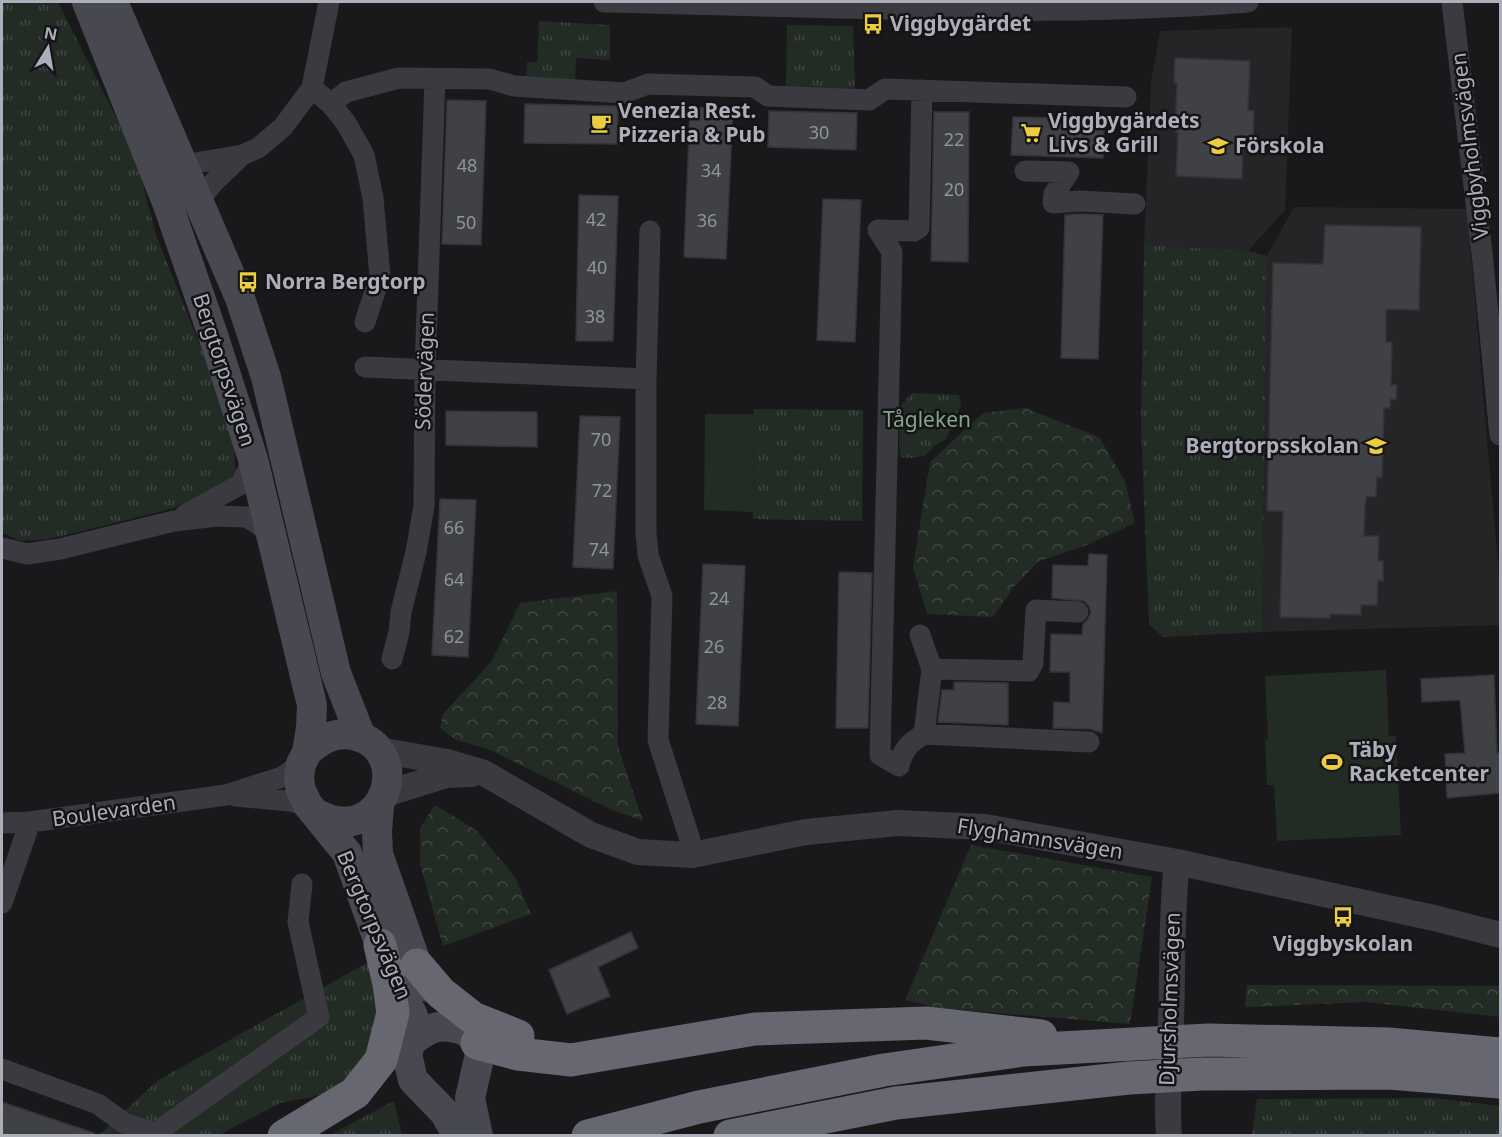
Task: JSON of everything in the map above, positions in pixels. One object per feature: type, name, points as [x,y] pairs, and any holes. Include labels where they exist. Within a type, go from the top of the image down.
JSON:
[{"type":"highway","points":[[284,1136],[355,1093],[381,1060],[393,1013],[390,984],[380,945]]},
{"type":"highway","points":[[417,965],[441,993],[473,1018],[521,1038],[608,1055]]},
{"type":"highway","points":[[471,1037],[518,1054],[571,1060],[755,1029],[926,1023],[1124,1046]]},
{"type":"highway","points":[[588,1136],[699,1107],[884,1070],[1023,1050],[1208,1040],[1388,1044],[1500,1054]]},
{"type":"highway","points":[[300,1136],[363,1101],[389,1077],[409,1048]]},
{"type":"highway","points":[[731,1135],[896,1103],[1129,1078],[1203,1074],[1389,1073],[1500,1082]]},
{"type":"main road","name":"Bergtorpsvägen","points":[[87,2],[168,205],[253,459],[312,705],[311,728],[299,778],[301,791],[347,853],[380,945],[413,1016],[409,1048],[413,1080],[444,1112],[471,1134]]},
{"type":"main road","name":"Bergtorpsvägen","points":[[112,2],[240,298],[266,377],[336,673],[370,744],[386,764],[388,782],[382,800],[377,831],[378,854],[417,965],[434,997],[471,1037],[480,1054],[470,1098],[471,1134]]},
{"type":"main road","points":[[304,758],[317,742],[329,736],[342,734],[370,744]]},
{"type":"main road","name":"Bergtorpsvägen","points":[[313,810],[329,820],[344,822],[357,820],[382,800]]},
{"type":"main road","points":[[409,1048],[423,1032],[436,1026],[452,1027],[471,1037]]},
{"type":"street","points":[[184,165],[242,154],[258,148],[283,127],[312,88],[329,2]]},
{"type":"street","points":[[604,2],[740,4],[762,7],[1028,10],[1182,7],[1248,2]]},
{"type":"street","name":"Viggbyholmsvägen","points":[[1452,2],[1482,253],[1500,435]]},
{"type":"street","points":[[331,104],[346,92],[399,78],[490,79],[514,86],[624,93],[648,84],[755,87],[768,96],[868,100],[885,89],[1126,97]]},
{"type":"street","name":"Södervägen","points":[[392,659],[424,506],[425,370],[435,79]]},
{"type":"street","points":[[312,88],[331,104],[346,123],[364,155],[373,198],[380,276],[365,322]]},
{"type":"street","points":[[921,90],[919,228],[914,231],[878,230],[892,252],[880,755],[898,766],[902,752],[908,744],[924,734],[1089,742]]},
{"type":"street","points":[[199,200],[242,154]]},
{"type":"street","points":[[1025,171],[1068,172],[1054,194],[1053,203],[1080,201],[1135,204]]},
{"type":"street","points":[[650,231],[646,379],[646,532],[648,555],[662,596],[658,740],[690,840]]},
{"type":"street","points":[[365,368],[646,379]]},
{"type":"street","points":[[174,521],[241,484],[253,459]]},
{"type":"street","points":[[2,548],[27,554],[60,549],[174,521],[217,516],[246,517],[272,536]]},
{"type":"street","points":[[932,669],[1029,671],[1033,663],[1036,610],[1078,612]]},
{"type":"street","points":[[920,635],[932,669],[924,734]]},
{"type":"street","name":"Flyghamnsvägen","points":[[370,744],[484,773],[591,835],[638,852],[692,855],[806,832],[898,823],[984,827],[1177,862],[1413,913],[1500,935]]},
{"type":"street","name":"Boulevarden","points":[[2,823],[30,822],[226,795],[282,777],[304,758]]},
{"type":"street","points":[[382,800],[446,775],[484,773]]},
{"type":"street","name":"Boulevarden","points":[[226,795],[290,801],[313,810]]},
{"type":"street","points":[[2,903],[30,822]]},
{"type":"street","name":"Djursholmsvägen","points":[[1168,1136],[1166,1106],[1177,862]]},
{"type":"street","points":[[2,1070],[98,1104],[124,1123],[153,1134],[319,1017],[298,922],[302,884]]},
{"type":"shaded area","name":"Förskola","points":[[1292,27],[1285,210],[1248,251],[1144,245],[1151,82],[1160,31]]},
{"type":"shaded area","name":"Bergtorpsskolan","points":[[1294,207],[1467,209],[1500,587],[1500,625],[1262,632],[1267,256]]},
{"type":"green space","points":[[2,2],[58,2],[136,157],[156,235],[215,383],[234,449],[236,473],[217,490],[171,509],[49,539],[21,541],[2,533],[4,325],[2,315]]},
{"type":"green space","points":[[539,21],[610,25],[610,60],[576,58],[575,84],[526,83],[527,62],[537,62]]},
{"type":"green space","points":[[787,25],[853,26],[855,90],[786,89]]},
{"type":"green space","points":[[1144,245],[1248,251],[1267,256],[1262,632],[1163,637],[1149,624],[1141,426]]},
{"type":"green space","name":"Tågleken","points":[[912,393],[959,395],[961,405],[946,439],[934,446],[925,456],[910,458],[901,457],[900,407]]},
{"type":"green space","points":[[1025,408],[1099,437],[1125,481],[1135,523],[1082,547],[1039,561],[1014,587],[993,617],[927,614],[913,567],[930,462],[983,413]]},
{"type":"green space","points":[[754,409],[863,410],[862,521],[753,519]]},
{"type":"green space","points":[[705,414],[754,414],[753,512],[704,510]]},
{"type":"green space","points":[[617,591],[618,747],[643,821],[612,810],[488,749],[456,740],[440,728],[443,714],[492,661],[520,603]]},
{"type":"green space","name":"Täby Racketcenter","points":[[1386,670],[1389,736],[1396,736],[1401,835],[1277,841],[1274,785],[1267,785],[1265,740],[1268,739],[1265,676]]},
{"type":"green space","points":[[435,805],[476,830],[515,877],[531,914],[443,946],[420,864],[420,828]]},
{"type":"green space","points":[[971,845],[1152,877],[1130,1024],[938,1008],[905,1000]]},
{"type":"green space","points":[[370,961],[381,987],[372,1053],[348,1082],[321,1095],[280,1103],[219,1135],[98,1136],[157,1081]]},
{"type":"green space","points":[[1247,985],[1500,986],[1500,1017],[1366,1002],[1245,1007]]},
{"type":"green space","points":[[1433,1098],[1500,1106],[1500,1135],[1252,1135],[1257,1099]]},
{"type":"green space","points":[[394,1101],[402,1135],[330,1135]]},
{"type":"building","points":[[1175,58],[1250,61],[1248,110],[1254,111],[1253,141],[1243,141],[1242,179],[1176,176],[1178,133],[1175,132],[1177,83],[1174,83]]},
{"type":"building","points":[[447,100],[486,101],[481,245],[442,244]]},
{"type":"building","points":[[525,104],[618,106],[617,144],[524,143]]},
{"type":"building","points":[[690,107],[733,109],[726,259],[684,257]]},
{"type":"building","points":[[769,111],[857,113],[856,150],[768,147]]},
{"type":"building","points":[[934,112],[969,112],[968,262],[931,261]]},
{"type":"building","points":[[1013,117],[1104,119],[1103,158],[1011,155]]},
{"type":"building","points":[[579,195],[618,196],[613,341],[576,341]]},
{"type":"building","points":[[823,199],[861,200],[855,342],[817,340]]},
{"type":"building","points":[[1065,215],[1103,215],[1098,359],[1061,358]]},
{"type":"building","points":[[1325,225],[1421,227],[1419,310],[1386,309],[1386,342],[1392,342],[1391,385],[1397,385],[1396,400],[1391,399],[1390,408],[1384,408],[1382,478],[1377,477],[1376,497],[1367,496],[1364,536],[1379,536],[1378,561],[1383,561],[1383,581],[1378,580],[1377,605],[1361,605],[1361,615],[1330,614],[1330,618],[1280,617],[1283,511],[1267,511],[1273,263],[1323,264]]},
{"type":"building","points":[[446,411],[537,412],[537,447],[446,445]]},
{"type":"building","points":[[580,416],[620,417],[613,569],[573,567]]},
{"type":"building","points":[[440,499],[476,500],[468,657],[432,655]]},
{"type":"building","points":[[1089,554],[1107,555],[1102,733],[1090,729],[1053,728],[1054,702],[1070,703],[1070,672],[1050,672],[1051,634],[1082,635],[1083,624],[1091,612],[1084,601],[1052,598],[1053,565],[1088,566]]},
{"type":"building","points":[[703,564],[745,566],[738,726],[696,724]]},
{"type":"building","points":[[839,572],[872,573],[868,728],[836,728]]},
{"type":"building","points":[[1494,675],[1497,753],[1500,752],[1500,793],[1447,798],[1445,754],[1465,753],[1460,700],[1422,702],[1421,679]]},
{"type":"building","points":[[954,682],[1008,683],[1008,725],[938,722],[942,690],[954,690]]},
{"type":"building","points":[[631,932],[638,948],[598,967],[610,996],[567,1014],[549,970]]},
{"type":"building","points":[[2,1102],[94,1133],[94,1136],[2,1136]]},
{"type":"place","name":"Viggbygärdet","points":[[873,24]]},
{"type":"place","name":"Venezia Rest. Pizzeria & Pub","points":[[601,123]]},
{"type":"place","name":"Viggbygärdets Livs & Grill","points":[[1031,133]]},
{"type":"place","name":"Förskola","points":[[1218,146]]},
{"type":"place","name":"Norra Bergtorp","points":[[248,282]]},
{"type":"place","name":"Bergtorpsskolan","points":[[1376,446]]},
{"type":"place","name":"Täby Racketcenter","points":[[1332,762]]},
{"type":"place","name":"Viggbyskolan","points":[[1343,917]]}]
